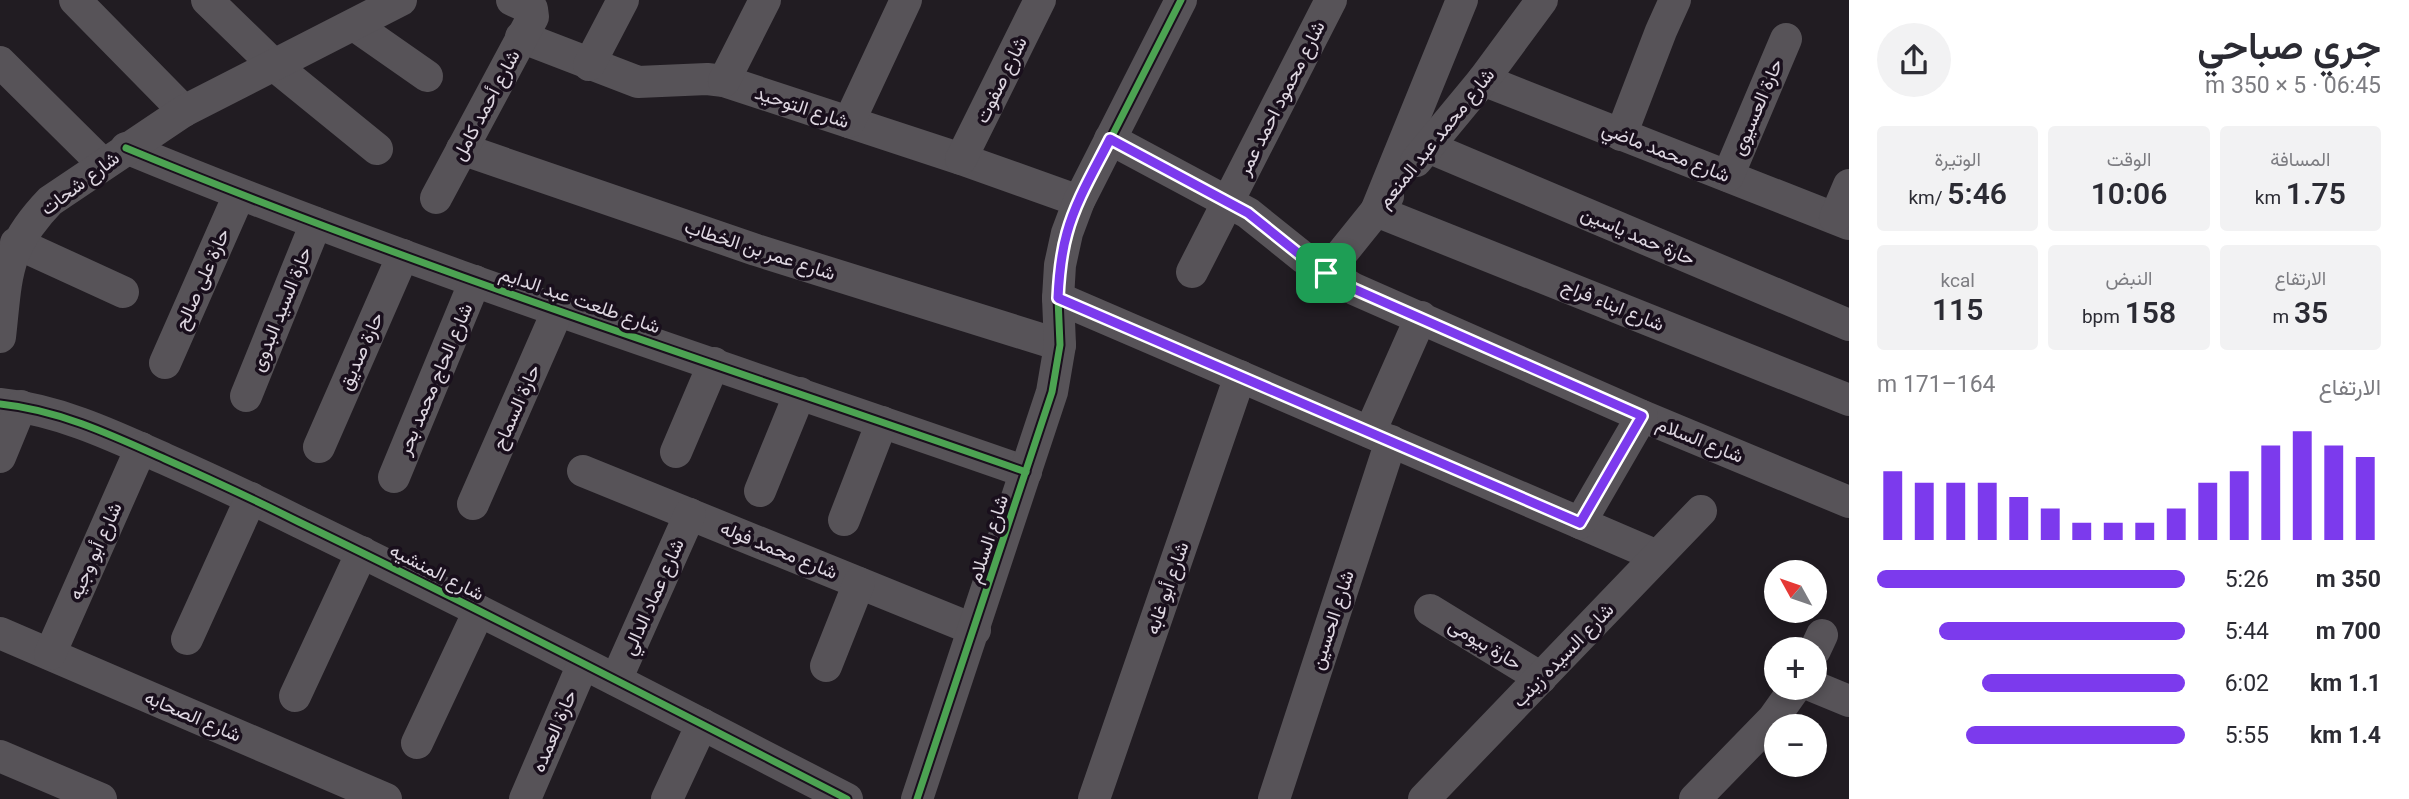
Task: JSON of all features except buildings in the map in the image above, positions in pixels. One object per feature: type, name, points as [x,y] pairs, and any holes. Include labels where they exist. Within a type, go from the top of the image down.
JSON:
[{"type":"street","points":[[75,0],[184,111]]},
{"type":"street","points":[[207,0],[275,66],[377,149]]},
{"type":"street","points":[[0,62],[115,156],[184,111],[401,0]]},
{"type":"street","points":[[589,65],[623,0]]},
{"type":"street","points":[[724,82],[765,0]]},
{"type":"street","points":[[849,122],[906,0]]},
{"type":"street","name":"شارع صفوت","points":[[961,159],[1040,0]]},
{"type":"street","name":"شارع السلام","points":[[917,799],[1052,392],[1060,345],[1060,265],[1067,233],[1079,201],[1181,0]]},
{"type":"street","name":"شارع محمود احمد عمر","points":[[1192,272],[1331,0]]},
{"type":"street","points":[[1376,211],[1462,0]]},
{"type":"street","name":"شارع محمد عبد المنعم","points":[[1326,273],[1483,80],[1542,0]]},
{"type":"street","points":[[1621,135],[1675,0]]},
{"type":"street","name":"شارع التوحيد","points":[[522,16],[589,65],[638,82],[707,79],[724,82],[961,159],[1079,201]]},
{"type":"street","name":"شارع أحمد كامل","points":[[436,198],[462,149],[522,16]]},
{"type":"street","points":[[354,25],[427,76]]},
{"type":"street","name":"حارة العسيوى","points":[[1728,176],[1786,39]]},
{"type":"street","name":"شارع محمد ماضي","points":[[1483,80],[1842,221]]},
{"type":"street","name":"شارع السلام","points":[[1110,139],[1248,213],[1304,258],[1354,289],[1642,416],[1849,502]]},
{"type":"street","name":"حارة حمد ياسين","points":[[1428,147],[1849,326]]},
{"type":"street","name":"شارع عمر بن الخطاب","points":[[462,149],[756,250],[1060,345]]},
{"type":"street","name":"شارع طلعت عبد الدايم","points":[[115,156],[239,195],[475,281],[1026,472]]},
{"type":"street","name":"شارع شحات","points":[[0,337],[8,268],[16,243],[31,221],[50,201],[115,156]]},
{"type":"street","points":[[1842,221],[1849,185]]},
{"type":"street","name":"حارة على صالح","points":[[164,363],[239,195]]},
{"type":"street","name":"شارع ابناء فراج","points":[[1376,211],[1849,400]]},
{"type":"street","name":"حارة السيد البدوى","points":[[246,396],[316,223]]},
{"type":"street","points":[[16,243],[123,292]]},
{"type":"street","name":"حارة صديق","points":[[319,447],[403,255]]},
{"type":"street","name":"شارع الحاج محمد بحر","points":[[394,477],[475,281]]},
{"type":"street","points":[[1058,298],[1657,556]]},
{"type":"street","name":"حارة السماح","points":[[473,504],[558,310]]},
{"type":"street","name":"شارع الحسين","points":[[1274,799],[1380,437],[1421,317]]},
{"type":"street","points":[[676,452],[714,363]]},
{"type":"street","name":"شارع أبو غابه","points":[[1094,799],[1240,376]]},
{"type":"street","points":[[760,491],[800,393]]},
{"type":"street","points":[[0,457],[10,405]]},
{"type":"street","name":"شارع المنشيه","points":[[10,405],[86,424],[251,498],[583,663],[847,799]]},
{"type":"street","points":[[1580,523],[1642,416]]},
{"type":"street","points":[[844,520],[882,422]]},
{"type":"street","name":"شارع أبو وجيه","points":[[50,654],[141,448]]},
{"type":"street","name":"شارع محمد فوله","points":[[583,471],[975,630]]},
{"type":"street","points":[[187,639],[251,498]]},
{"type":"street","name":"شارع السيده زينب","points":[[1424,799],[1701,511]]},
{"type":"street","name":"شارع عماد الدالي","points":[[616,680],[690,514]]},
{"type":"street","points":[[295,696],[362,552]]},
{"type":"street","points":[[826,666],[859,583]]},
{"type":"street","name":"حارة بيومى","points":[[1430,610],[1541,678]]},
{"type":"street","points":[[417,743],[479,611]]},
{"type":"street","name":"شارع الصحابه","points":[[0,632],[386,799]]},
{"type":"street","name":"حارة العمده","points":[[525,799],[583,663]]},
{"type":"street","points":[[1827,692],[1849,701]]},
{"type":"street","points":[[1695,799],[1773,719],[1786,700]]},
{"type":"street","points":[[667,799],[702,724]]},
{"type":"street","points":[[0,756],[101,799]]},
{"type":"cycle path","points":[[917,799],[1052,392],[1060,345],[1060,265],[1067,233],[1079,201],[1181,0]]},
{"type":"cycle path","points":[[126,148],[237,193],[461,276],[1026,472]]},
{"type":"cycle path","points":[[0,404],[43,412],[85,425],[232,490],[505,624],[847,799]]},
{"type":"route","points":[[1110,139],[1248,213],[1326,273],[1354,289],[1642,416],[1580,523],[1058,298],[1060,265],[1067,233],[1079,201],[1110,139]]}]
